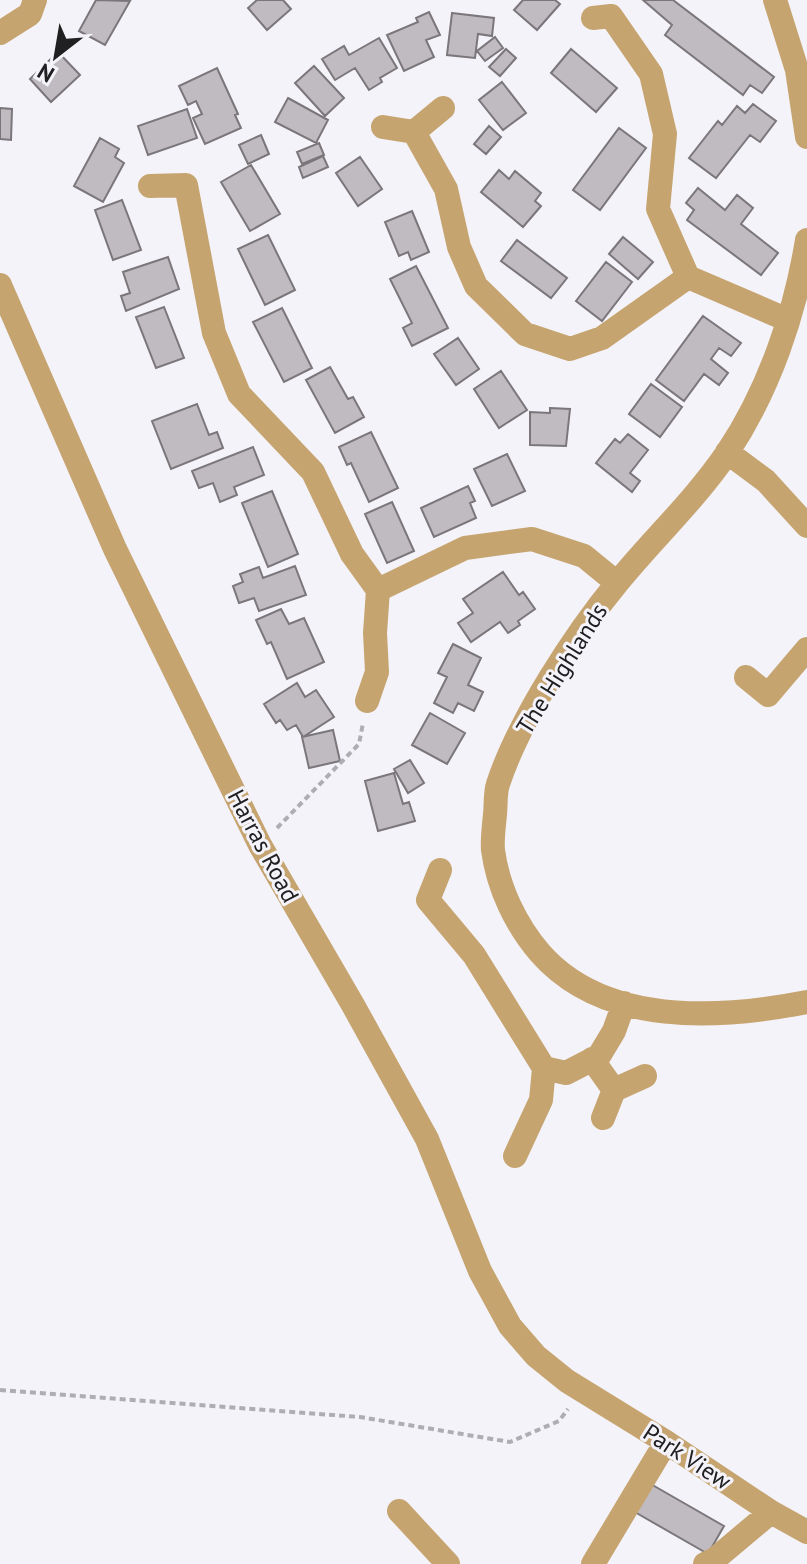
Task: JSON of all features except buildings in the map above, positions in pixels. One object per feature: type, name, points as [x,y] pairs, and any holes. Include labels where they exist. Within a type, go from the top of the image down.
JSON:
[{"type":"street","points":[[0,33],[30,14],[35,0]]},
{"type":"street","points":[[775,0],[797,70],[807,137]]},
{"type":"street","points":[[609,11],[651,74],[665,134],[658,209],[688,277],[788,320]]},
{"type":"street","points":[[383,127],[414,132],[443,108]]},
{"type":"street","points":[[414,132],[446,189],[459,247],[476,286],[525,334],[570,349],[602,338],[688,277]]},
{"type":"street","points":[[150,186],[195,177],[214,333],[239,394],[313,472],[352,554],[378,590],[375,633],[382,675],[367,701]]},
{"type":"street","name":"The Highlands","points":[[807,240],[799,287],[767,380],[727,452],[673,521],[617,583],[569,650],[529,715],[497,786],[493,849],[506,898],[525,935],[551,965],[585,989],[636,1007],[697,1015],[755,1012],[807,1002]]},
{"type":"street","name":"Harras Road","points":[[0,285],[115,549],[260,845],[427,1139],[480,1271],[497,1305],[510,1326],[536,1356],[575,1385]]},
{"type":"street","points":[[727,452],[766,481],[807,526]]},
{"type":"street","points":[[378,590],[465,548],[532,539],[584,556],[617,583]]},
{"type":"street","points":[[746,677],[769,706],[807,649]]},
{"type":"street","points":[[440,870],[419,899],[474,955],[544,1068],[541,1100],[515,1156]]},
{"type":"street","points":[[544,1068],[566,1073],[599,1056],[614,1031],[624,1003]]},
{"type":"street","points":[[592,1059],[614,1090]]},
{"type":"street","points":[[603,1118],[614,1090],[645,1076]]},
{"type":"street","name":"Park View","points":[[575,1385],[807,1532]]},
{"type":"street","points":[[593,1564],[666,1442]]},
{"type":"street","points":[[399,1511],[448,1564]]},
{"type":"street","points":[[705,1564],[771,1512]]},
{"type":"path","points":[[260,845],[359,744],[367,701]]},
{"type":"path","points":[[0,1390],[360,1417],[510,1442],[559,1421],[575,1385]]}]
